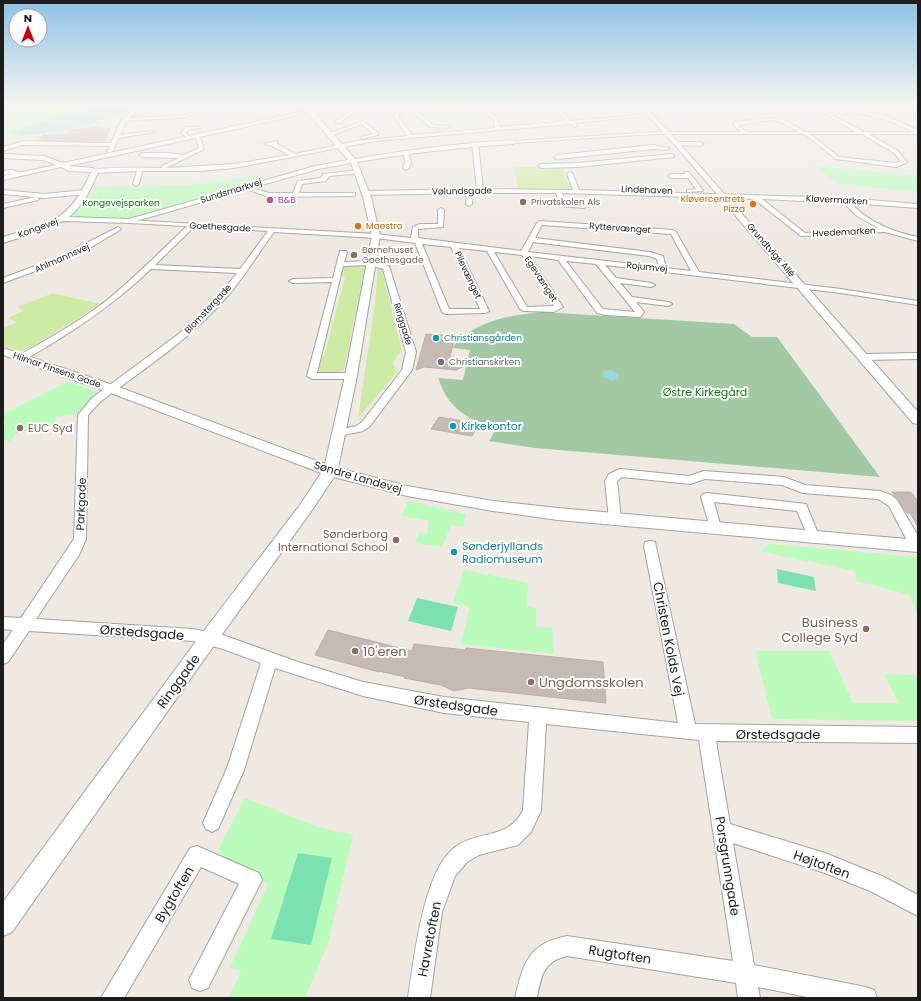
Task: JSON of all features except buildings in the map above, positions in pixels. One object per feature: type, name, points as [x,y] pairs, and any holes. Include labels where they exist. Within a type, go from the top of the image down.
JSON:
[{"type":"street","points":[[110,151],[114,154]]},
{"type":"street","points":[[3,178],[128,151]]},
{"type":"street","points":[[161,169],[197,151]]},
{"type":"street","points":[[285,151],[293,155]]},
{"type":"street","points":[[3,156],[44,158],[62,164],[69,169],[95,171],[222,168],[293,155],[305,151]]},
{"type":"street","name":"Ringgade","points":[[3,922],[209,638],[305,509],[330,471],[351,376],[376,236],[366,193],[359,172],[354,162],[345,151]]},
{"type":"street","name":"Sundsmarkvej","points":[[129,221],[309,168],[354,162],[416,151]]},
{"type":"street","points":[[476,151],[480,191]]},
{"type":"street","points":[[554,151],[561,166]]},
{"type":"street","name":"Grundtvigs Allé","points":[[684,151],[918,419]]},
{"type":"street","points":[[828,151],[838,158],[896,164],[904,162],[894,151]]},
{"type":"street","points":[[405,152],[408,162],[406,168]]},
{"type":"street","points":[[142,155],[169,155],[186,157]]},
{"type":"street","points":[[541,166],[578,165],[672,156]]},
{"type":"street","points":[[136,184],[140,170]]},
{"type":"street","name":"Kongevej","points":[[3,240],[50,225],[63,219],[81,201],[95,171]]},
{"type":"street","points":[[3,173],[14,172],[20,174]]},
{"type":"street","points":[[295,195],[300,182],[324,180],[326,174],[359,172]]},
{"type":"street","points":[[570,174],[577,190]]},
{"type":"street","name":"Lindehaven","points":[[577,190],[700,190],[688,174],[671,176]]},
{"type":"street","points":[[243,187],[265,194],[352,194]]},
{"type":"street","name":"Vølundsgade","points":[[366,193],[438,195],[470,191],[577,190],[723,196]]},
{"type":"street","points":[[470,191],[470,204]]},
{"type":"street","points":[[558,191],[562,205],[584,206]]},
{"type":"street","points":[[4,192],[44,196]]},
{"type":"street","points":[[3,206],[44,196],[85,192]]},
{"type":"street","name":"Kløvermarken","points":[[723,196],[845,200],[918,206]]},
{"type":"street","name":"Hvedemarken","points":[[755,197],[803,235],[885,230]]},
{"type":"street","name":"Hvedemarken","points":[[845,200],[850,207],[885,230],[905,237],[918,239]]},
{"type":"street","points":[[416,240],[416,228],[420,226],[441,226],[441,210]]},
{"type":"street","name":"Goethesgade","points":[[63,219],[129,221],[191,226],[376,236]]},
{"type":"street","name":"Ryttervænget","points":[[524,253],[540,223],[673,232],[696,273]]},
{"type":"street","points":[[21,358],[84,320],[122,291],[191,226]]},
{"type":"street","name":"Ahlmannsvej","points":[[3,281],[72,255],[102,240],[118,229]]},
{"type":"street","name":"Blomstergade","points":[[112,389],[183,336],[222,298],[272,230]]},
{"type":"street","name":"Rojumvej","points":[[376,236],[696,273],[841,291],[918,303]]},
{"type":"street","name":"Pilevænget","points":[[416,240],[446,312],[485,311],[454,245]]},
{"type":"street","name":"Ryttervænget","points":[[531,240],[650,254],[660,258],[663,269]]},
{"type":"street","name":"Egevænget","points":[[489,248],[524,309],[554,310],[559,307],[524,253]]},
{"type":"street","points":[[343,253],[312,376],[351,376]]},
{"type":"street","points":[[560,257],[600,311],[605,313],[637,315],[640,312],[598,262]]},
{"type":"street","points":[[341,264],[372,263]]},
{"type":"street","name":"Ringgade","points":[[339,433],[360,429],[366,424],[407,370],[411,352],[386,268],[382,265],[372,263]]},
{"type":"street","points":[[149,267],[243,270]]},
{"type":"street","points":[[294,281],[337,280]]},
{"type":"street","points":[[613,280],[651,285]]},
{"type":"street","points":[[628,298],[668,304]]},
{"type":"street","name":"Hilmar Finsens Gade","points":[[3,351],[112,389]]},
{"type":"street","points":[[867,360],[918,356]]},
{"type":"street","points":[[867,360],[918,363]]},
{"type":"street","name":"Søndre Landevej","points":[[112,389],[330,471],[407,491],[474,503],[615,519],[918,546]]},
{"type":"street","name":"Parkgade","points":[[3,657],[74,551],[80,539],[83,415],[96,400],[112,389]]},
{"type":"street","name":"Søndre Landevej","points":[[615,519],[611,481],[613,477],[620,473],[690,480],[704,474],[784,481],[803,489],[880,495],[888,498],[893,503],[918,546]]},
{"type":"street","points":[[715,528],[707,496],[802,507],[813,536]]},
{"type":"street","name":"Christen Kolds Vej","points":[[650,546],[697,733]]},
{"type":"street","name":"Ørstedsgade","points":[[3,623],[193,635],[209,638],[363,689],[444,705],[697,733],[918,735]]},
{"type":"street","points":[[212,823],[235,770],[270,658]]},
{"type":"street","name":"Havretoften","points":[[419,998],[432,912],[447,870],[460,855],[476,846],[511,838],[525,826],[532,810],[538,716]]},
{"type":"street","name":"Porsgrunngade","points":[[697,733],[722,833],[749,998]]},
{"type":"street","name":"Højtoften","points":[[722,833],[732,834],[825,863],[877,884],[918,906]]},
{"type":"street","name":"Bygtoften","points":[[112,998],[197,855],[252,880],[200,980]]},
{"type":"street","name":"Rugtoften","points":[[526,998],[530,977],[538,963],[548,951],[567,946],[745,974],[866,998]]},
{"type":"green space","points":[[814,166],[918,176],[918,192],[838,184]]},
{"type":"green space","points":[[514,167],[562,167],[571,190],[518,189]]},
{"type":"green space","name":"Kongevejsparken","points":[[260,176],[267,178],[122,221],[71,216],[95,187],[185,185]]},
{"type":"green space","points":[[348,265],[365,266],[344,370],[334,373],[325,373],[318,370],[317,363],[319,357],[324,357],[345,277],[340,276],[342,267]]},
{"type":"green space","points":[[378,266],[381,268],[402,351],[397,355],[393,363],[397,372],[358,418],[375,303]]},
{"type":"green space","points":[[52,293],[100,304],[28,349],[20,351],[3,345],[3,328],[17,322],[8,318],[23,311],[17,307]]},
{"type":"green space","name":"Østre Kirkegård","points":[[542,312],[734,324],[752,337],[777,337],[880,477],[535,448],[489,441],[495,431],[460,411],[448,398],[438,378],[463,380],[470,350],[453,348],[456,343],[469,332],[488,322]]},
{"type":"green space","points":[[68,382],[98,392],[84,405],[78,414],[56,417],[54,424],[18,432],[9,442],[3,438],[3,425],[7,422],[3,421],[3,414]]},
{"type":"green space","points":[[408,501],[466,514],[463,527],[451,525],[442,547],[415,543],[419,533],[427,534],[429,521],[402,516]]},
{"type":"green space","points":[[770,544],[918,557],[918,617],[910,595],[857,581],[855,571],[760,551]]},
{"type":"green space","points":[[777,569],[814,577],[816,591],[778,583]]},
{"type":"green space","points":[[464,570],[528,583],[527,606],[536,608],[536,626],[552,628],[554,654],[461,644],[470,607],[453,603]]},
{"type":"green space","points":[[417,598],[458,607],[451,631],[408,621]]},
{"type":"green space","points":[[755,651],[829,651],[853,703],[899,703],[884,674],[918,675],[918,721],[773,719]]},
{"type":"green space","points":[[245,798],[317,827],[353,835],[328,943],[305,998],[229,998],[241,971],[230,968],[268,884],[221,857],[219,848]]},
{"type":"green space","points":[[298,853],[332,858],[311,945],[271,939]]},
{"type":"water","points":[[612,370],[619,374],[619,379],[612,381],[602,376],[604,371]]},
{"type":"place","name":"B&B","points":[[270,200]]},
{"type":"place","name":"Privatskolen Als","points":[[523,202]]},
{"type":"place","name":"Kløvercentrets Pizza","points":[[753,204]]},
{"type":"place","name":"Maestro","points":[[358,226]]},
{"type":"place","name":"Børnehuset Goethesgade","points":[[354,255]]},
{"type":"place","name":"Christiansgården","points":[[436,338]]},
{"type":"place","name":"Christianskirken","points":[[441,362]]},
{"type":"place","name":"Kirkekontor","points":[[453,426]]},
{"type":"place","name":"EUC Syd","points":[[20,428]]},
{"type":"place","name":"Sønderborg International School","points":[[396,540]]},
{"type":"place","name":"Sønderjyllands Radiomuseum","points":[[454,552]]},
{"type":"place","name":"Business College Syd","points":[[866,629]]},
{"type":"place","name":"10'eren","points":[[355,651]]},
{"type":"place","name":"Ungdomsskolen","points":[[531,682]]}]
